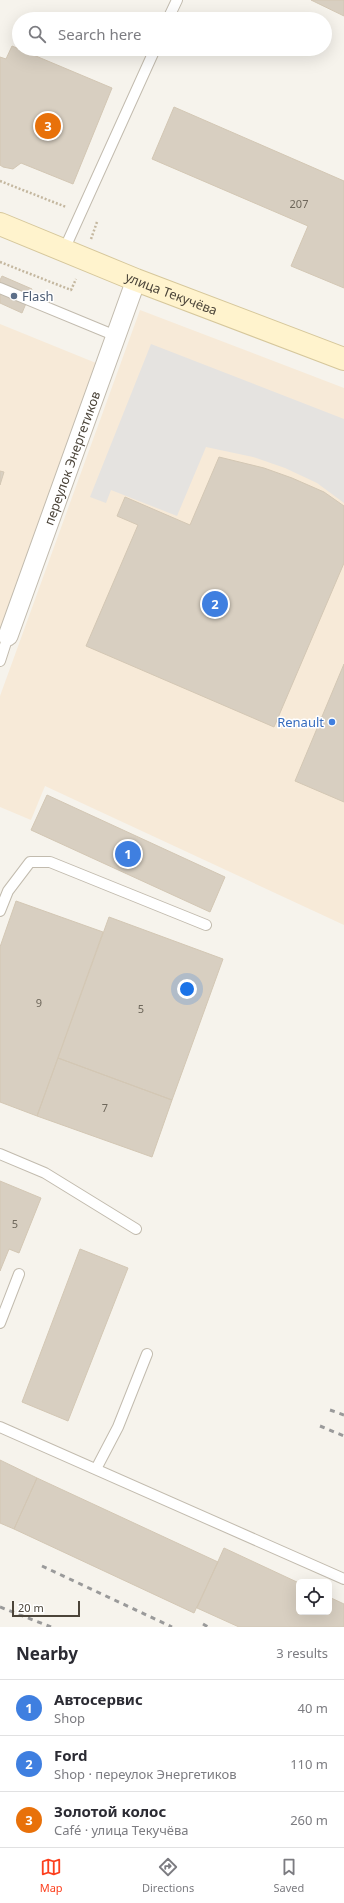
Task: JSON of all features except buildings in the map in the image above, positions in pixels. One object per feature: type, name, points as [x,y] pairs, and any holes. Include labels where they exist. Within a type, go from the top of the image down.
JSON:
[{"type":"main road","name":"улица Текучёва","points":[[0,224],[136,280],[344,359]]},
{"type":"street","name":"переулок Энергетиков","points":[[8,636],[136,280]]},
{"type":"lane","points":[[171,12],[177,0]]},
{"type":"lane","points":[[64,250],[152,56]]},
{"type":"lane","points":[[0,288],[116,336]]},
{"type":"lane","points":[[0,662],[8,636]]},
{"type":"lane","points":[[0,911],[8,890],[30,862],[50,862],[206,925]]},
{"type":"lane","points":[[0,1154],[46,1173],[136,1229]]},
{"type":"lane","points":[[0,1323],[19,1274]]},
{"type":"lane","points":[[96,1469],[118,1427],[147,1354]]},
{"type":"lane","points":[[0,1426],[344,1579]]},
{"type":"path","points":[[0,181],[81,213]]},
{"type":"path","points":[[0,262],[71,290]]},
{"type":"shaded area","points":[[140,310],[344,388],[344,925],[45,786],[31,820],[0,807],[0,696]]},
{"type":"shaded area","points":[[0,324],[96,363],[0,639]]},
{"type":"shaded area","points":[[151,344],[344,419],[344,503],[317,483],[285,468],[253,457],[206,447],[177,516],[111,490],[106,503],[90,497]]},
{"type":"railway","points":[[330,1410],[344,1415]]},
{"type":"railway","points":[[320,1426],[344,1436]]},
{"type":"railway","points":[[42,1566],[172,1627]]},
{"type":"railway","points":[[0,1607],[51,1627]]},
{"type":"railway","points":[[203,1624],[208,1627]]},
{"type":"place","name":"Золотой колос","points":[[48,126]]},
{"type":"place","name":"Flash","points":[[14,296]]},
{"type":"place","name":"Ford","points":[[215,604]]},
{"type":"place","name":"Renault","points":[[332,722]]},
{"type":"place","name":"Автосервис","points":[[128,854]]}]
